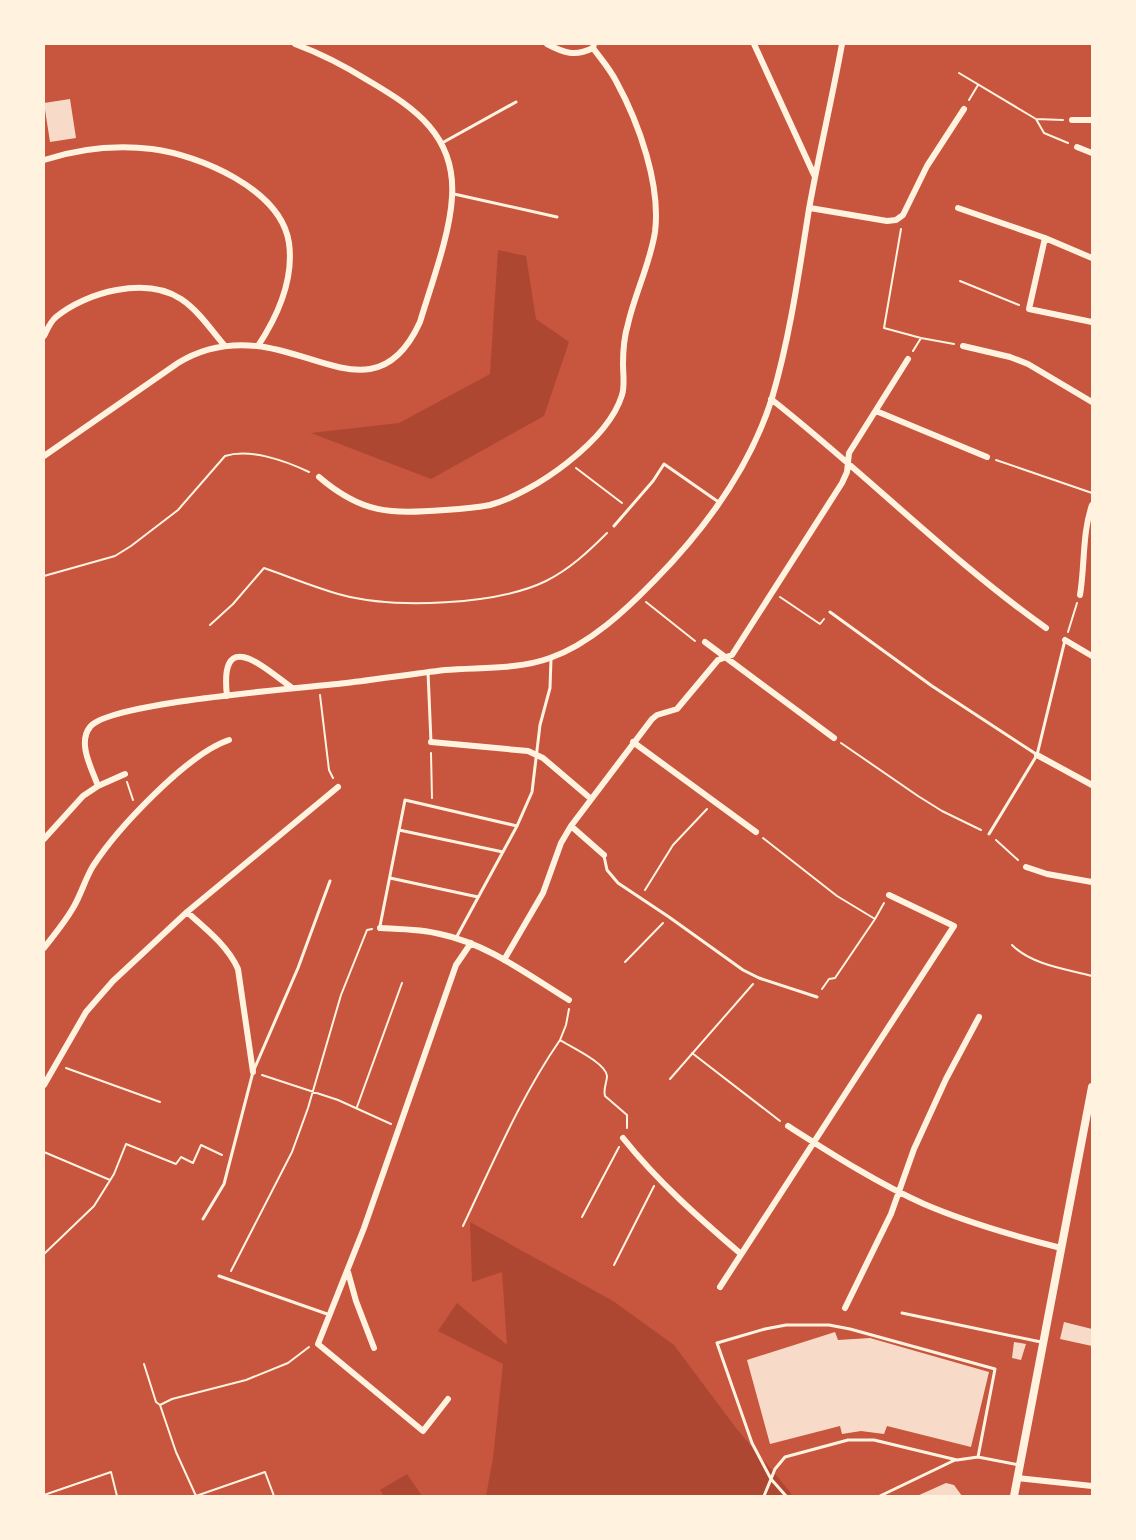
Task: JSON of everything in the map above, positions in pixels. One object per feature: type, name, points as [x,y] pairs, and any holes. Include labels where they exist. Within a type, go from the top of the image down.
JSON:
[{"type":"main road","points":[[1014,1497],[1092,1087]]},
{"type":"street","points":[[44,456],[178,363],[207,349],[225,346],[258,346],[340,368],[356,369],[373,368],[389,363],[402,353],[412,339],[420,322],[448,224],[452,178],[441,144],[424,120],[403,101],[339,62],[295,44]]},
{"type":"street","points":[[319,477],[333,489],[371,508],[406,513],[466,509],[491,504],[520,493],[569,463],[592,442],[608,421],[623,393],[624,344],[628,323],[655,234],[657,207],[648,157],[616,80],[593,46],[584,53],[572,54],[564,53],[547,44]]},
{"type":"street","points":[[754,44],[815,177]]},
{"type":"street","points":[[98,786],[85,744],[87,732],[99,719],[121,712],[227,696],[428,672],[528,664],[551,657],[586,639],[639,597],[720,503],[756,439],[771,399],[800,272],[815,177],[842,44]]},
{"type":"street","points":[[810,208],[887,221],[896,220],[903,215],[927,166],[964,109]]},
{"type":"street","points":[[1072,120],[1092,120]]},
{"type":"street","points":[[1077,147],[1092,153]]},
{"type":"street","points":[[44,160],[99,149],[154,150],[186,158],[220,171],[261,196],[283,226],[289,242],[285,287],[278,309],[258,346]]},
{"type":"street","points":[[958,208],[1045,238],[1092,258]]},
{"type":"street","points":[[1045,238],[1029,309],[1092,322]]},
{"type":"street","points":[[44,336],[54,318],[98,293],[141,289],[179,298],[192,308],[225,346]]},
{"type":"street","points":[[963,346],[1010,357],[1028,364],[1092,402]]},
{"type":"street","points":[[504,960],[543,893],[561,843],[571,826],[652,719],[657,715],[677,709],[718,660],[732,655],[842,483],[849,453],[908,359]]},
{"type":"street","points":[[771,399],[831,447],[969,570],[1046,628]]},
{"type":"street","points":[[876,411],[987,457]]},
{"type":"street","points":[[1080,595],[1084,571],[1086,529],[1092,505]]},
{"type":"street","points":[[1065,640],[1092,656]]},
{"type":"street","points":[[705,642],[834,738]]},
{"type":"street","points":[[227,696],[225,677],[227,666],[232,659],[241,657],[261,664],[292,688]]},
{"type":"street","points":[[44,948],[74,907],[93,867],[137,811],[200,755],[212,746],[228,740]]},
{"type":"street","points":[[430,742],[528,751],[537,755],[590,798]]},
{"type":"street","points":[[633,742],[756,832]]},
{"type":"street","points":[[1037,755],[1092,784]]},
{"type":"street","points":[[44,839],[83,796],[98,786],[125,774]]},
{"type":"street","points":[[44,1085],[86,1012],[113,981],[187,912],[338,787]]},
{"type":"street","points":[[571,826],[604,855]]},
{"type":"street","points":[[1026,867],[1047,874],[1092,882]]},
{"type":"street","points":[[720,1287],[954,926],[889,895]]},
{"type":"street","points":[[187,912],[218,941],[232,957],[238,969],[253,1072]]},
{"type":"street","points":[[380,928],[427,931],[471,943],[504,960],[569,1000]]},
{"type":"street","points":[[448,1400],[423,1431],[318,1344],[348,1271],[456,965],[471,943]]},
{"type":"street","points":[[845,1308],[900,1192],[919,1139],[946,1079],[979,1017]]},
{"type":"street","points":[[788,1126],[900,1192],[926,1204],[1002,1232],[1061,1248]]},
{"type":"street","points":[[623,1138],[680,1202],[741,1254]]},
{"type":"street","points":[[348,1271],[356,1301],[374,1348]]},
{"type":"street","points":[[1017,1478],[1092,1486]]},
{"type":"lane","points":[[441,144],[516,102]]},
{"type":"lane","points":[[452,194],[557,217]]},
{"type":"lane","points":[[614,526],[664,464],[720,503]]},
{"type":"lane","points":[[830,612],[932,686],[1037,755]]},
{"type":"lane","points":[[989,834],[1037,755],[1065,640]]},
{"type":"lane","points":[[456,938],[517,826],[532,792],[540,725],[550,688],[551,657]]},
{"type":"lane","points":[[428,672],[430,742]]},
{"type":"lane","points":[[380,928],[405,800],[517,826]]},
{"type":"lane","points":[[399,830],[503,852]]},
{"type":"lane","points":[[604,855],[611,877],[743,970],[759,978],[817,997]]},
{"type":"lane","points":[[390,878],[478,897]]},
{"type":"lane","points":[[204,1219],[224,1184],[253,1072],[291,986],[330,881]]},
{"type":"lane","points":[[219,1276],[330,1315]]},
{"type":"lane","points":[[902,1313],[1042,1342]]},
{"type":"lane","points":[[786,1497],[771,1479],[752,1443],[717,1343],[765,1329],[786,1325],[829,1325],[995,1370],[978,1457]]},
{"type":"lane","points":[[764,1497],[775,1469],[785,1457],[848,1440],[874,1440],[957,1460]]},
{"type":"lane","points":[[880,1497],[957,1460],[978,1457],[1020,1465]]},
{"type":"path","points":[[958,73],[1036,120],[1044,133],[1077,147]]},
{"type":"path","points":[[964,109],[978,85]]},
{"type":"path","points":[[1036,120],[1072,120]]},
{"type":"path","points":[[903,215],[884,328],[963,346]]},
{"type":"path","points":[[960,281],[1029,309]]},
{"type":"path","points":[[908,359],[921,338]]},
{"type":"path","points":[[44,576],[115,556],[131,546],[178,510],[225,456],[242,453],[267,458],[297,466],[319,477]]},
{"type":"path","points":[[987,457],[1092,493]]},
{"type":"path","points":[[569,463],[630,509]]},
{"type":"path","points":[[210,625],[233,604],[264,568],[343,595],[383,602],[419,603],[496,597],[546,581],[568,568],[614,526]]},
{"type":"path","points":[[773,592],[820,624],[830,612]]},
{"type":"path","points":[[1065,640],[1080,595]]},
{"type":"path","points":[[639,597],[701,646],[705,642]]},
{"type":"path","points":[[319,686],[329,770],[338,787]]},
{"type":"path","points":[[834,738],[934,806],[989,834],[1026,867]]},
{"type":"path","points":[[430,742],[433,807]]},
{"type":"path","points":[[125,774],[137,811]]},
{"type":"path","points":[[641,898],[674,845],[714,801]]},
{"type":"path","points":[[756,832],[837,896],[875,919]]},
{"type":"path","points":[[817,997],[829,979],[835,978],[889,895]]},
{"type":"path","points":[[626,962],[669,917]]},
{"type":"path","points":[[227,1278],[260,1218],[292,1152],[341,995],[367,930],[380,928]]},
{"type":"path","points":[[1012,945],[1021,953],[1032,958],[1092,976]]},
{"type":"path","points":[[670,1079],[759,978]]},
{"type":"path","points":[[357,1107],[402,983]]},
{"type":"path","points":[[463,1226],[521,1104],[542,1066],[560,1040],[566,1025],[569,1000]]},
{"type":"path","points":[[560,1040],[604,1070],[607,1076],[605,1096],[626,1113],[628,1119],[623,1138],[582,1216]]},
{"type":"path","points":[[691,1053],[788,1126]]},
{"type":"path","points":[[55,1064],[160,1102]]},
{"type":"path","points":[[253,1072],[357,1107],[371,1116],[400,1127]]},
{"type":"path","points":[[44,1254],[94,1206],[110,1180],[126,1144],[176,1164],[181,1156],[193,1163],[201,1145],[230,1158]]},
{"type":"path","points":[[44,1152],[110,1180]]},
{"type":"path","points":[[614,1265],[658,1178]]},
{"type":"path","points":[[160,1405],[172,1398],[246,1380],[288,1363],[306,1348],[318,1344]]},
{"type":"path","points":[[144,1364],[156,1402],[160,1405],[176,1452],[196,1496],[264,1472],[274,1497]]},
{"type":"path","points":[[44,1495],[111,1472],[117,1497]]},
{"type":"shaded area","points":[[498,250],[526,256],[536,319],[569,342],[544,416],[431,479],[311,433],[399,423],[490,374]]},
{"type":"shaded area","points":[[470,1222],[613,1301],[674,1345],[736,1428],[791,1493],[790,1496],[486,1496],[493,1458],[503,1364],[438,1331],[457,1303],[507,1345],[502,1272],[472,1282]]},
{"type":"shaded area","points":[[407,1474],[422,1496],[384,1496],[380,1490]]},
{"type":"building","points":[[70,99],[76,138],[50,142],[44,103]]},
{"type":"building","points":[[1064,1322],[1092,1329],[1092,1346],[1060,1339]]},
{"type":"building","points":[[835,1332],[838,1340],[870,1338],[989,1372],[971,1447],[887,1426],[884,1434],[861,1431],[842,1434],[840,1426],[770,1444],[747,1360]]},
{"type":"building","points":[[1014,1342],[1026,1344],[1021,1360],[1012,1358]]},
{"type":"building","points":[[946,1483],[954,1485],[962,1496],[917,1496]]}]
